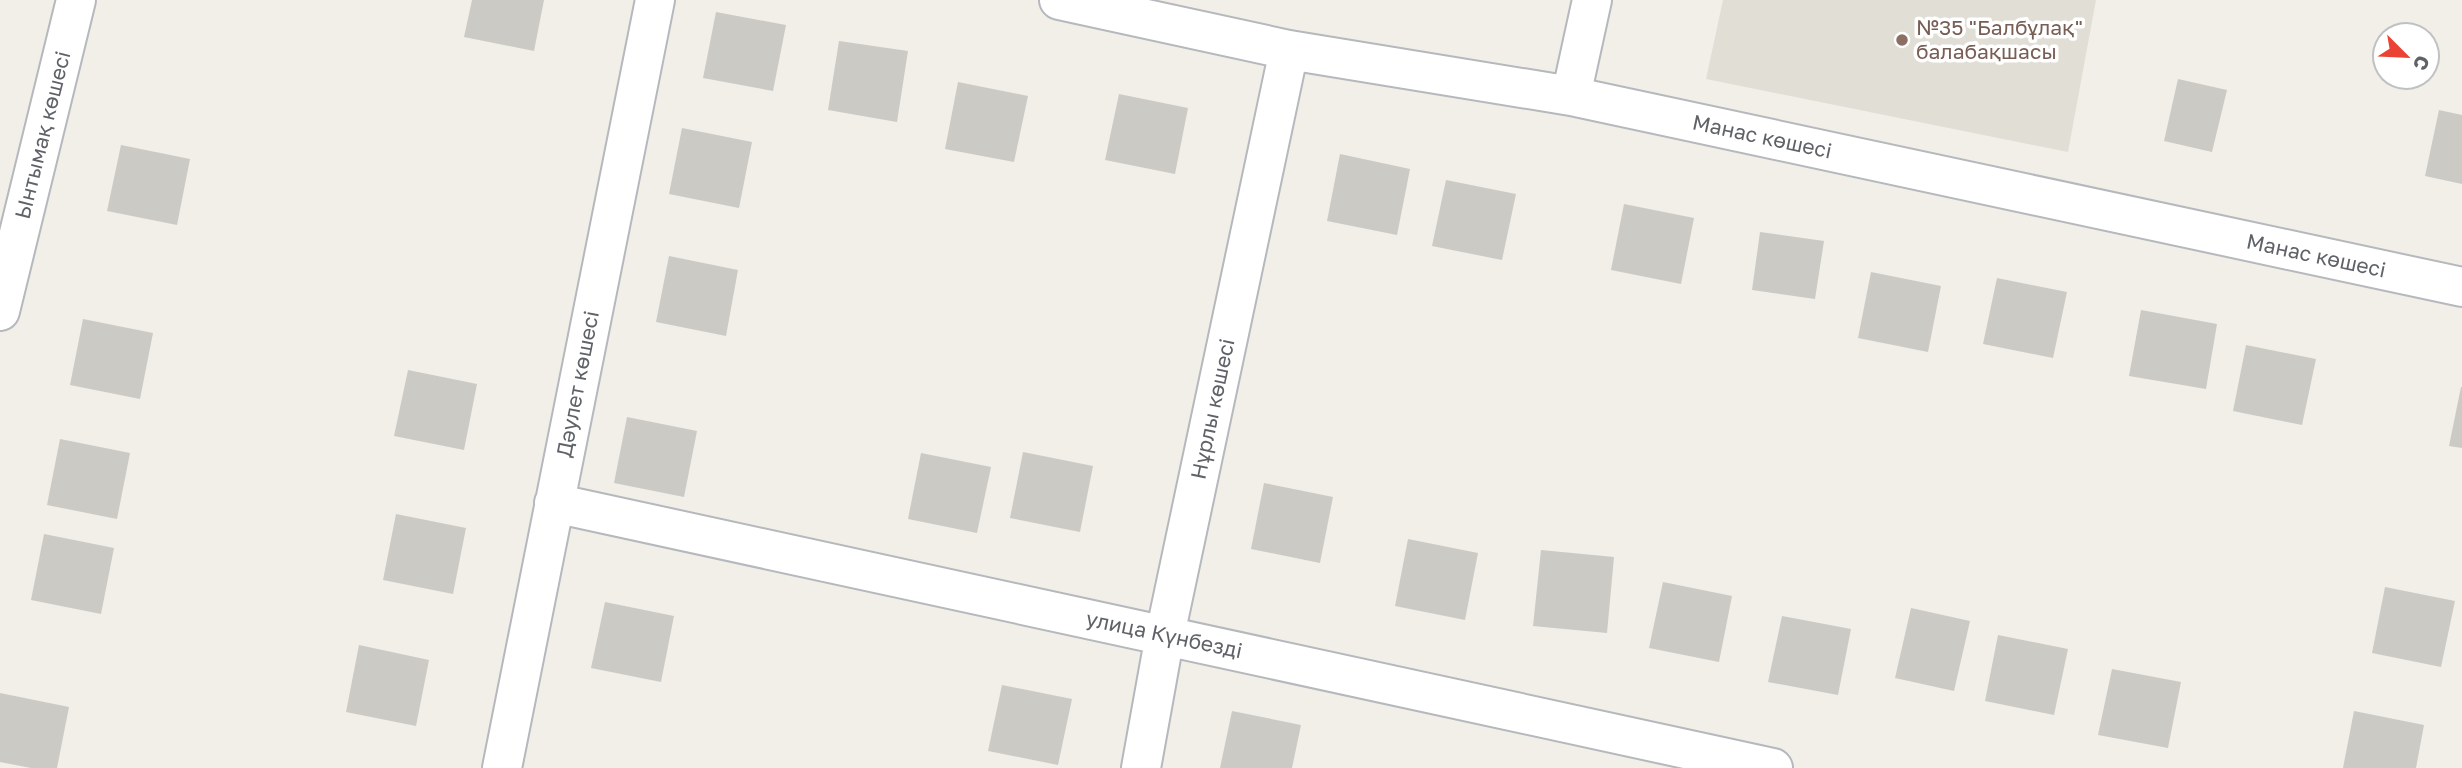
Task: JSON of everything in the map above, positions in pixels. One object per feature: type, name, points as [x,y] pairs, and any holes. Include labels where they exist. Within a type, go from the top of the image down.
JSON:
[{"type":"street","name":"Ынтымақ көшесі","points":[[0,311],[76,0]]},
{"type":"street","name":"Дәулет көшесі","points":[[502,768],[655,0]]},
{"type":"street","name":"Манас көшесі","points":[[1059,0],[1289,50],[1571,96],[2462,287]]},
{"type":"street","points":[[1571,96],[1592,0]]},
{"type":"street","name":"Нұрлы көшесі","points":[[1141,768],[1165,635],[1289,50]]},
{"type":"street","name":"улица Күнбезді","points":[[554,503],[1773,768]]},
{"type":"shaded area","name":"№35 \"Балбұлақ\" балабақшасы","points":[[1723,0],[2096,0],[2068,152],[1706,79]]},
{"type":"building","points":[[472,0],[544,0],[534,51],[464,37]]},
{"type":"building","points":[[716,12],[786,25],[773,91],[703,78]]},
{"type":"building","points":[[839,41],[908,51],[897,122],[828,110]]},
{"type":"building","points":[[2178,79],[2227,90],[2212,152],[2164,141]]},
{"type":"building","points":[[958,82],[1028,96],[1014,162],[945,149]]},
{"type":"building","points":[[1119,94],[1188,108],[1175,174],[1105,160]]},
{"type":"building","points":[[2439,110],[2462,115],[2462,184],[2425,176]]},
{"type":"building","points":[[682,128],[752,142],[739,208],[669,194]]},
{"type":"building","points":[[121,145],[190,159],[177,225],[107,211]]},
{"type":"building","points":[[1340,154],[1410,169],[1397,235],[1327,221]]},
{"type":"building","points":[[1446,180],[1516,194],[1502,260],[1432,246]]},
{"type":"building","points":[[1624,204],[1694,218],[1681,284],[1611,270]]},
{"type":"building","points":[[1760,232],[1824,241],[1815,299],[1752,290]]},
{"type":"building","points":[[669,256],[738,270],[726,336],[656,322]]},
{"type":"building","points":[[1871,272],[1941,286],[1928,352],[1858,338]]},
{"type":"building","points":[[1997,278],[2067,292],[2053,358],[1983,344]]},
{"type":"building","points":[[2141,310],[2217,324],[2206,389],[2129,376]]},
{"type":"building","points":[[83,319],[153,333],[140,399],[70,385]]},
{"type":"building","points":[[2246,345],[2316,359],[2302,425],[2233,411]]},
{"type":"building","points":[[408,370],[477,384],[464,450],[394,436]]},
{"type":"building","points":[[2462,387],[2462,448],[2449,446]]},
{"type":"building","points":[[627,417],[697,431],[684,497],[614,483]]},
{"type":"building","points":[[60,439],[130,453],[117,519],[47,505]]},
{"type":"building","points":[[1023,452],[1093,466],[1080,532],[1010,518]]},
{"type":"building","points":[[921,453],[991,467],[977,533],[908,519]]},
{"type":"building","points":[[1264,483],[1333,497],[1320,563],[1251,549]]},
{"type":"building","points":[[396,514],[466,528],[453,594],[383,580]]},
{"type":"building","points":[[44,534],[114,548],[101,614],[31,600]]},
{"type":"building","points":[[1408,539],[1478,553],[1465,620],[1395,606]]},
{"type":"building","points":[[1541,550],[1614,557],[1607,633],[1533,626]]},
{"type":"building","points":[[1663,582],[1732,596],[1719,662],[1649,648]]},
{"type":"building","points":[[2385,587],[2455,601],[2441,667],[2372,653]]},
{"type":"building","points":[[605,602],[674,616],[661,682],[591,668]]},
{"type":"building","points":[[1911,608],[1970,621],[1954,691],[1895,678]]},
{"type":"building","points":[[1782,616],[1851,629],[1838,695],[1768,682]]},
{"type":"building","points":[[1998,635],[2068,649],[2054,715],[1985,701]]},
{"type":"building","points":[[359,645],[429,660],[416,726],[346,712]]},
{"type":"building","points":[[2112,669],[2181,682],[2168,748],[2098,735]]},
{"type":"building","points":[[1002,685],[1072,699],[1058,765],[988,751]]},
{"type":"building","points":[[0,693],[69,707],[57,768],[31,768],[0,762]]},
{"type":"building","points":[[1232,711],[1301,725],[1292,768],[1220,768]]},
{"type":"building","points":[[2354,711],[2424,725],[2416,768],[2343,768]]},
{"type":"place","name":"№35 \"Балбұлақ\" балабақшасы","points":[[1902,40]]}]
